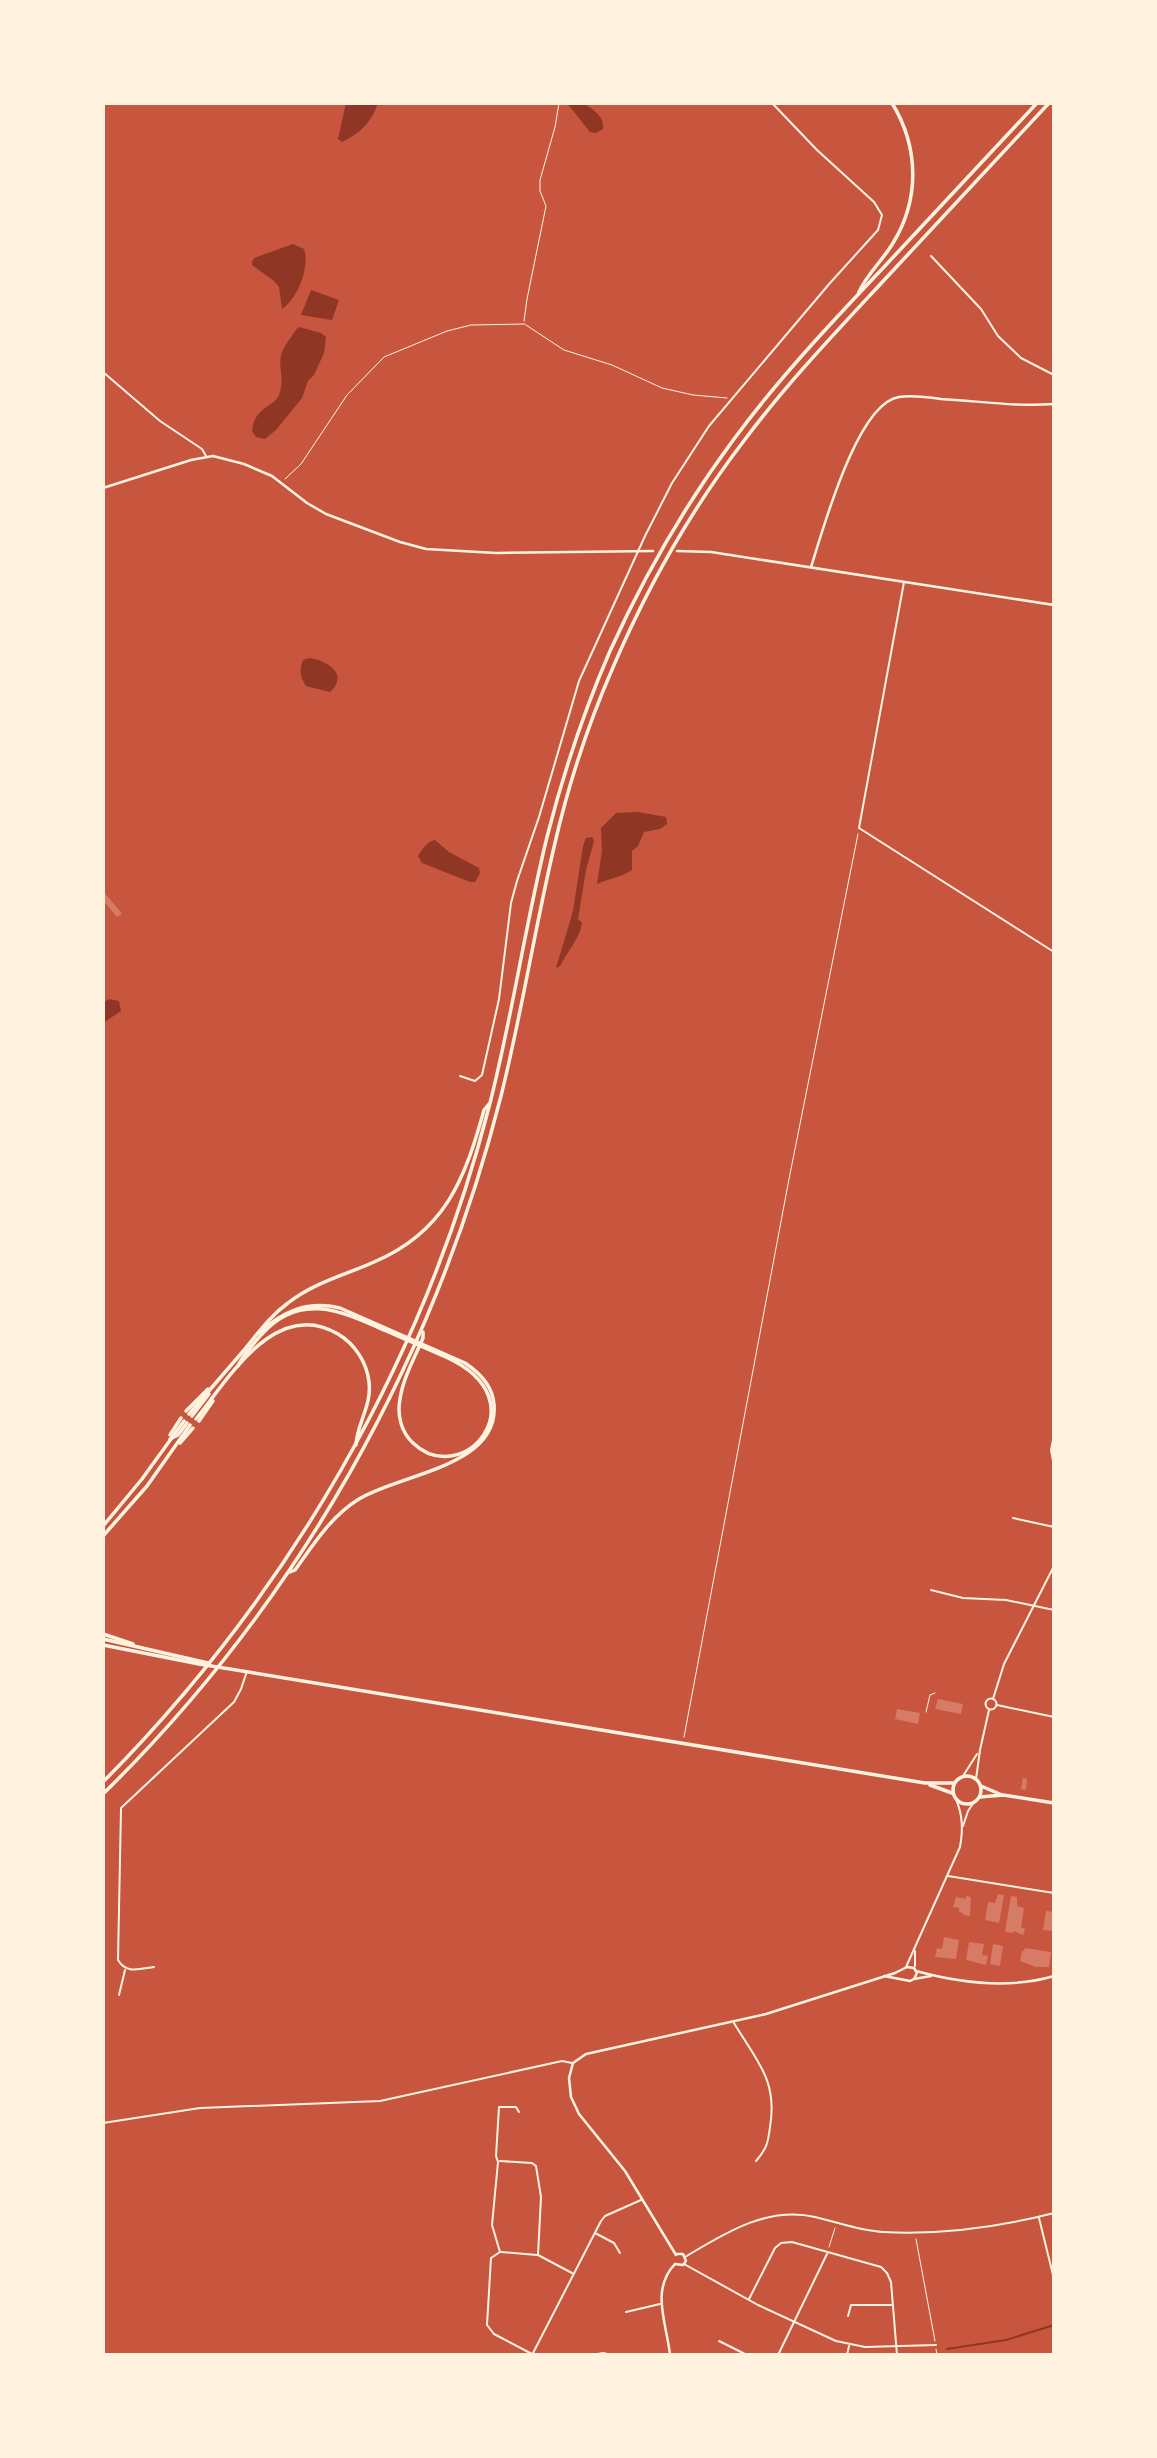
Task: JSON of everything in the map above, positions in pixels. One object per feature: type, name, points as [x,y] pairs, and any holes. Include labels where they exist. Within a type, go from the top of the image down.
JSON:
[{"type":"main road","points":[[858,295],[863,283],[901,229],[910,201],[914,166],[911,149],[901,118],[892,103]]},
{"type":"main road","points":[[103,1782],[199,1677],[292,1552],[355,1447],[396,1366],[458,1210],[490,1102],[556,802],[583,720],[615,641],[663,548],[717,462],[777,384],[1037,103]]},
{"type":"main road","points":[[238,1366],[266,1329],[284,1316],[310,1308],[343,1312],[456,1362],[478,1377],[488,1391],[492,1409],[488,1426],[480,1440],[464,1452],[443,1456],[427,1452],[411,1441],[402,1425],[399,1410],[401,1392],[407,1370],[422,1330],[429,1314],[462,1226],[491,1134],[568,793],[594,713],[621,649],[645,598],[704,498],[742,443],[821,347],[1049,103]]},
{"type":"main road","points":[[355,1447],[367,1409],[369,1380],[363,1361],[343,1337],[313,1325],[287,1327],[262,1342],[192,1416],[218,1380],[275,1312],[304,1292],[385,1257],[426,1229],[444,1209],[458,1186],[484,1110],[490,1102]]},
{"type":"main road","points":[[258,1333],[277,1317],[299,1307],[323,1305],[340,1308],[465,1363],[482,1376],[493,1400],[491,1427],[488,1435],[475,1450],[454,1461],[383,1486],[357,1500],[336,1517],[295,1570],[288,1573]]},
{"type":"main road","points":[[103,1794],[209,1679],[288,1573],[347,1478],[407,1370]]},
{"type":"main road","points":[[103,1526],[142,1479],[163,1447],[187,1423],[178,1444],[147,1486],[103,1536]]},
{"type":"main road","points":[[163,1447],[171,1453]]},
{"type":"main road","points":[[103,1636],[217,1665]]},
{"type":"main road","points":[[103,1645],[898,1778],[925,1783],[953,1793]]},
{"type":"main road","points":[[925,1783],[954,1783],[963,1776],[970,1776],[981,1786],[1003,1796]]},
{"type":"main road","points":[[954,1783],[953,1793],[956,1799],[964,1804],[974,1802],[979,1797],[981,1786]]},
{"type":"main road","points":[[979,1797],[1003,1796],[1054,1804]]},
{"type":"street","points":[[460,1076],[475,1081],[482,1075],[499,999],[508,925],[517,881],[579,681],[672,483],[709,426],[878,230],[882,215],[874,202],[817,150],[772,103]]},
{"type":"street","points":[[931,256],[981,309],[1006,343],[1021,358],[1054,375]]},
{"type":"street","points":[[103,372],[160,421],[202,449],[206,456]]},
{"type":"street","points":[[811,567],[836,490],[861,430],[882,403],[902,396],[1022,405],[1054,404]]},
{"type":"street","points":[[103,488],[206,456],[244,464],[281,483],[326,514],[426,549],[496,553],[653,551]]},
{"type":"street","points":[[677,551],[711,552],[1054,604]]},
{"type":"street","points":[[905,581],[859,828],[1054,952]]},
{"type":"street","points":[[1054,1436],[1051,1460],[1054,1466]]},
{"type":"street","points":[[1013,1518],[1054,1527]]},
{"type":"street","points":[[976,1779],[989,1710],[986,1702],[993,1699],[1004,1664],[1054,1566]]},
{"type":"street","points":[[931,1590],[963,1598],[1006,1600],[1054,1610]]},
{"type":"street","points":[[125,1969],[118,1960],[121,1808],[234,1702],[247,1671]]},
{"type":"street","points":[[993,1699],[997,1705],[1054,1717]]},
{"type":"street","points":[[989,1710],[997,1705]]},
{"type":"street","points":[[963,1776],[980,1750]]},
{"type":"street","points":[[904,1979],[902,1973],[960,1847],[961,1811],[956,1799]]},
{"type":"street","points":[[962,1827],[974,1802]]},
{"type":"street","points":[[947,1876],[1054,1894]]},
{"type":"street","points":[[914,1979],[915,1946]]},
{"type":"street","points":[[125,1969],[154,1967]]},
{"type":"street","points":[[676,2255],[625,2171],[579,2114],[571,2097],[569,2072],[573,2063],[586,2054],[786,2008],[905,1968],[934,1976],[1007,1984],[1054,1976]]},
{"type":"street","points":[[119,1995],[125,1969]]},
{"type":"street","points":[[884,1976],[910,1981],[934,1976]]},
{"type":"street","points":[[734,2022],[764,2068],[774,2108],[767,2148],[756,2161]]},
{"type":"street","points":[[103,2123],[200,2108],[380,2101],[562,2061],[573,2063]]},
{"type":"street","points":[[500,2252],[492,2225],[498,2162],[496,2156],[499,2107],[516,2107],[519,2112]]},
{"type":"street","points":[[498,2162],[532,2163],[536,2166],[541,2197],[538,2255]]},
{"type":"street","points":[[572,2274],[538,2255],[500,2252],[491,2258],[488,2328],[494,2334],[532,2354],[605,2216],[641,2200]]},
{"type":"street","points":[[685,2257],[742,2225],[766,2217],[798,2214],[879,2232],[915,2233],[998,2225],[1054,2213]]},
{"type":"street","points":[[1039,2217],[1054,2279]]},
{"type":"street","points":[[594,2233],[614,2243],[620,2253]]},
{"type":"street","points":[[749,2300],[775,2248],[781,2243],[792,2242],[881,2267],[891,2282],[897,2355]]},
{"type":"street","points":[[670,2355],[661,2304],[662,2288],[675,2264],[673,2258],[681,2253],[685,2257]]},
{"type":"street","points":[[778,2355],[827,2253]]},
{"type":"street","points":[[684,2264],[685,2257]]},
{"type":"street","points":[[675,2264],[684,2264],[793,2322],[849,2345],[936,2345]]},
{"type":"street","points":[[626,2312],[661,2304]]},
{"type":"street","points":[[848,2316],[851,2305],[892,2305]]},
{"type":"street","points":[[719,2341],[747,2355]]},
{"type":"street","points":[[847,2355],[849,2345]]},
{"type":"street","points":[[592,2355],[612,2355]]},
{"type":"lane","points":[[926,1712],[930,1695],[935,1693]]},
{"type":"path","points":[[525,324],[527,299],[546,206],[540,191],[540,180],[559,103]]},
{"type":"path","points":[[281,483],[301,464],[347,395],[384,358],[447,331],[471,325],[525,324],[564,350],[612,365],[662,388],[693,395],[732,398]]},
{"type":"path","points":[[683,1742],[778,1233],[859,828]]},
{"type":"path","points":[[827,2253],[837,2223]]},
{"type":"path","points":[[915,2233],[937,2355]]},
{"type":"shaded area","points":[[346,103],[378,103],[364,127],[342,142],[338,139]]},
{"type":"shaded area","points":[[567,103],[582,103],[591,108],[601,118],[603,129],[596,133],[590,132]]},
{"type":"shaded area","points":[[293,244],[304,249],[304,273],[298,290],[282,309],[279,287],[252,265],[252,262],[254,258]]},
{"type":"shaded area","points":[[311,290],[339,300],[332,320],[301,315]]},
{"type":"shaded area","points":[[299,327],[326,337],[324,353],[302,398],[276,430],[265,439],[256,437],[252,431],[254,423],[257,416],[278,397],[281,355]]},
{"type":"shaded area","points":[[309,658],[328,665],[337,674],[336,685],[330,692],[306,686],[301,676],[301,667],[303,660]]},
{"type":"shaded area","points":[[638,812],[666,817],[667,824],[660,829],[644,832],[638,846],[632,851],[632,870],[597,884],[602,851],[601,828],[616,813]]},
{"type":"shaded area","points":[[592,837],[594,841],[578,919],[582,923],[581,929],[560,966],[556,968],[573,911],[583,846],[586,838]]},
{"type":"shaded area","points":[[435,840],[449,852],[479,868],[480,873],[475,882],[422,863],[418,856],[423,848]]},
{"type":"shaded area","points":[[109,999],[119,1001],[121,1011],[103,1023],[103,1003]]},
{"type":"building","points":[[103,891],[122,914],[117,917],[103,901]]},
{"type":"building","points":[[938,1699],[963,1704],[961,1714],[935,1709]]},
{"type":"building","points":[[897,1709],[920,1713],[918,1724],[895,1719]]},
{"type":"building","points":[[1023,1778],[1027,1779],[1026,1790],[1021,1789]]},
{"type":"building","points":[[998,1894],[1004,1895],[999,1923],[985,1920],[988,1902],[995,1903]]},
{"type":"building","points":[[966,1896],[971,1897],[970,1916],[963,1915],[959,1908],[953,1907],[956,1897],[966,1899]]},
{"type":"building","points":[[1011,1896],[1017,1897],[1017,1906],[1024,1908],[1021,1927],[1025,1929],[1023,1935],[1013,1931],[1005,1932]]},
{"type":"building","points":[[1046,1911],[1054,1912],[1054,1931],[1043,1930]]},
{"type":"building","points":[[944,1937],[959,1940],[956,1959],[935,1957],[937,1948],[942,1949]]},
{"type":"building","points":[[969,1942],[984,1944],[982,1955],[988,1956],[986,1965],[966,1960]]},
{"type":"building","points":[[993,1944],[1003,1946],[1000,1966],[990,1964]]},
{"type":"building","points":[[1025,1948],[1051,1952],[1049,1967],[1036,1967],[1020,1961]]},
{"type":"waterway","points":[[947,2349],[1006,2340],[1054,2325]]}]
